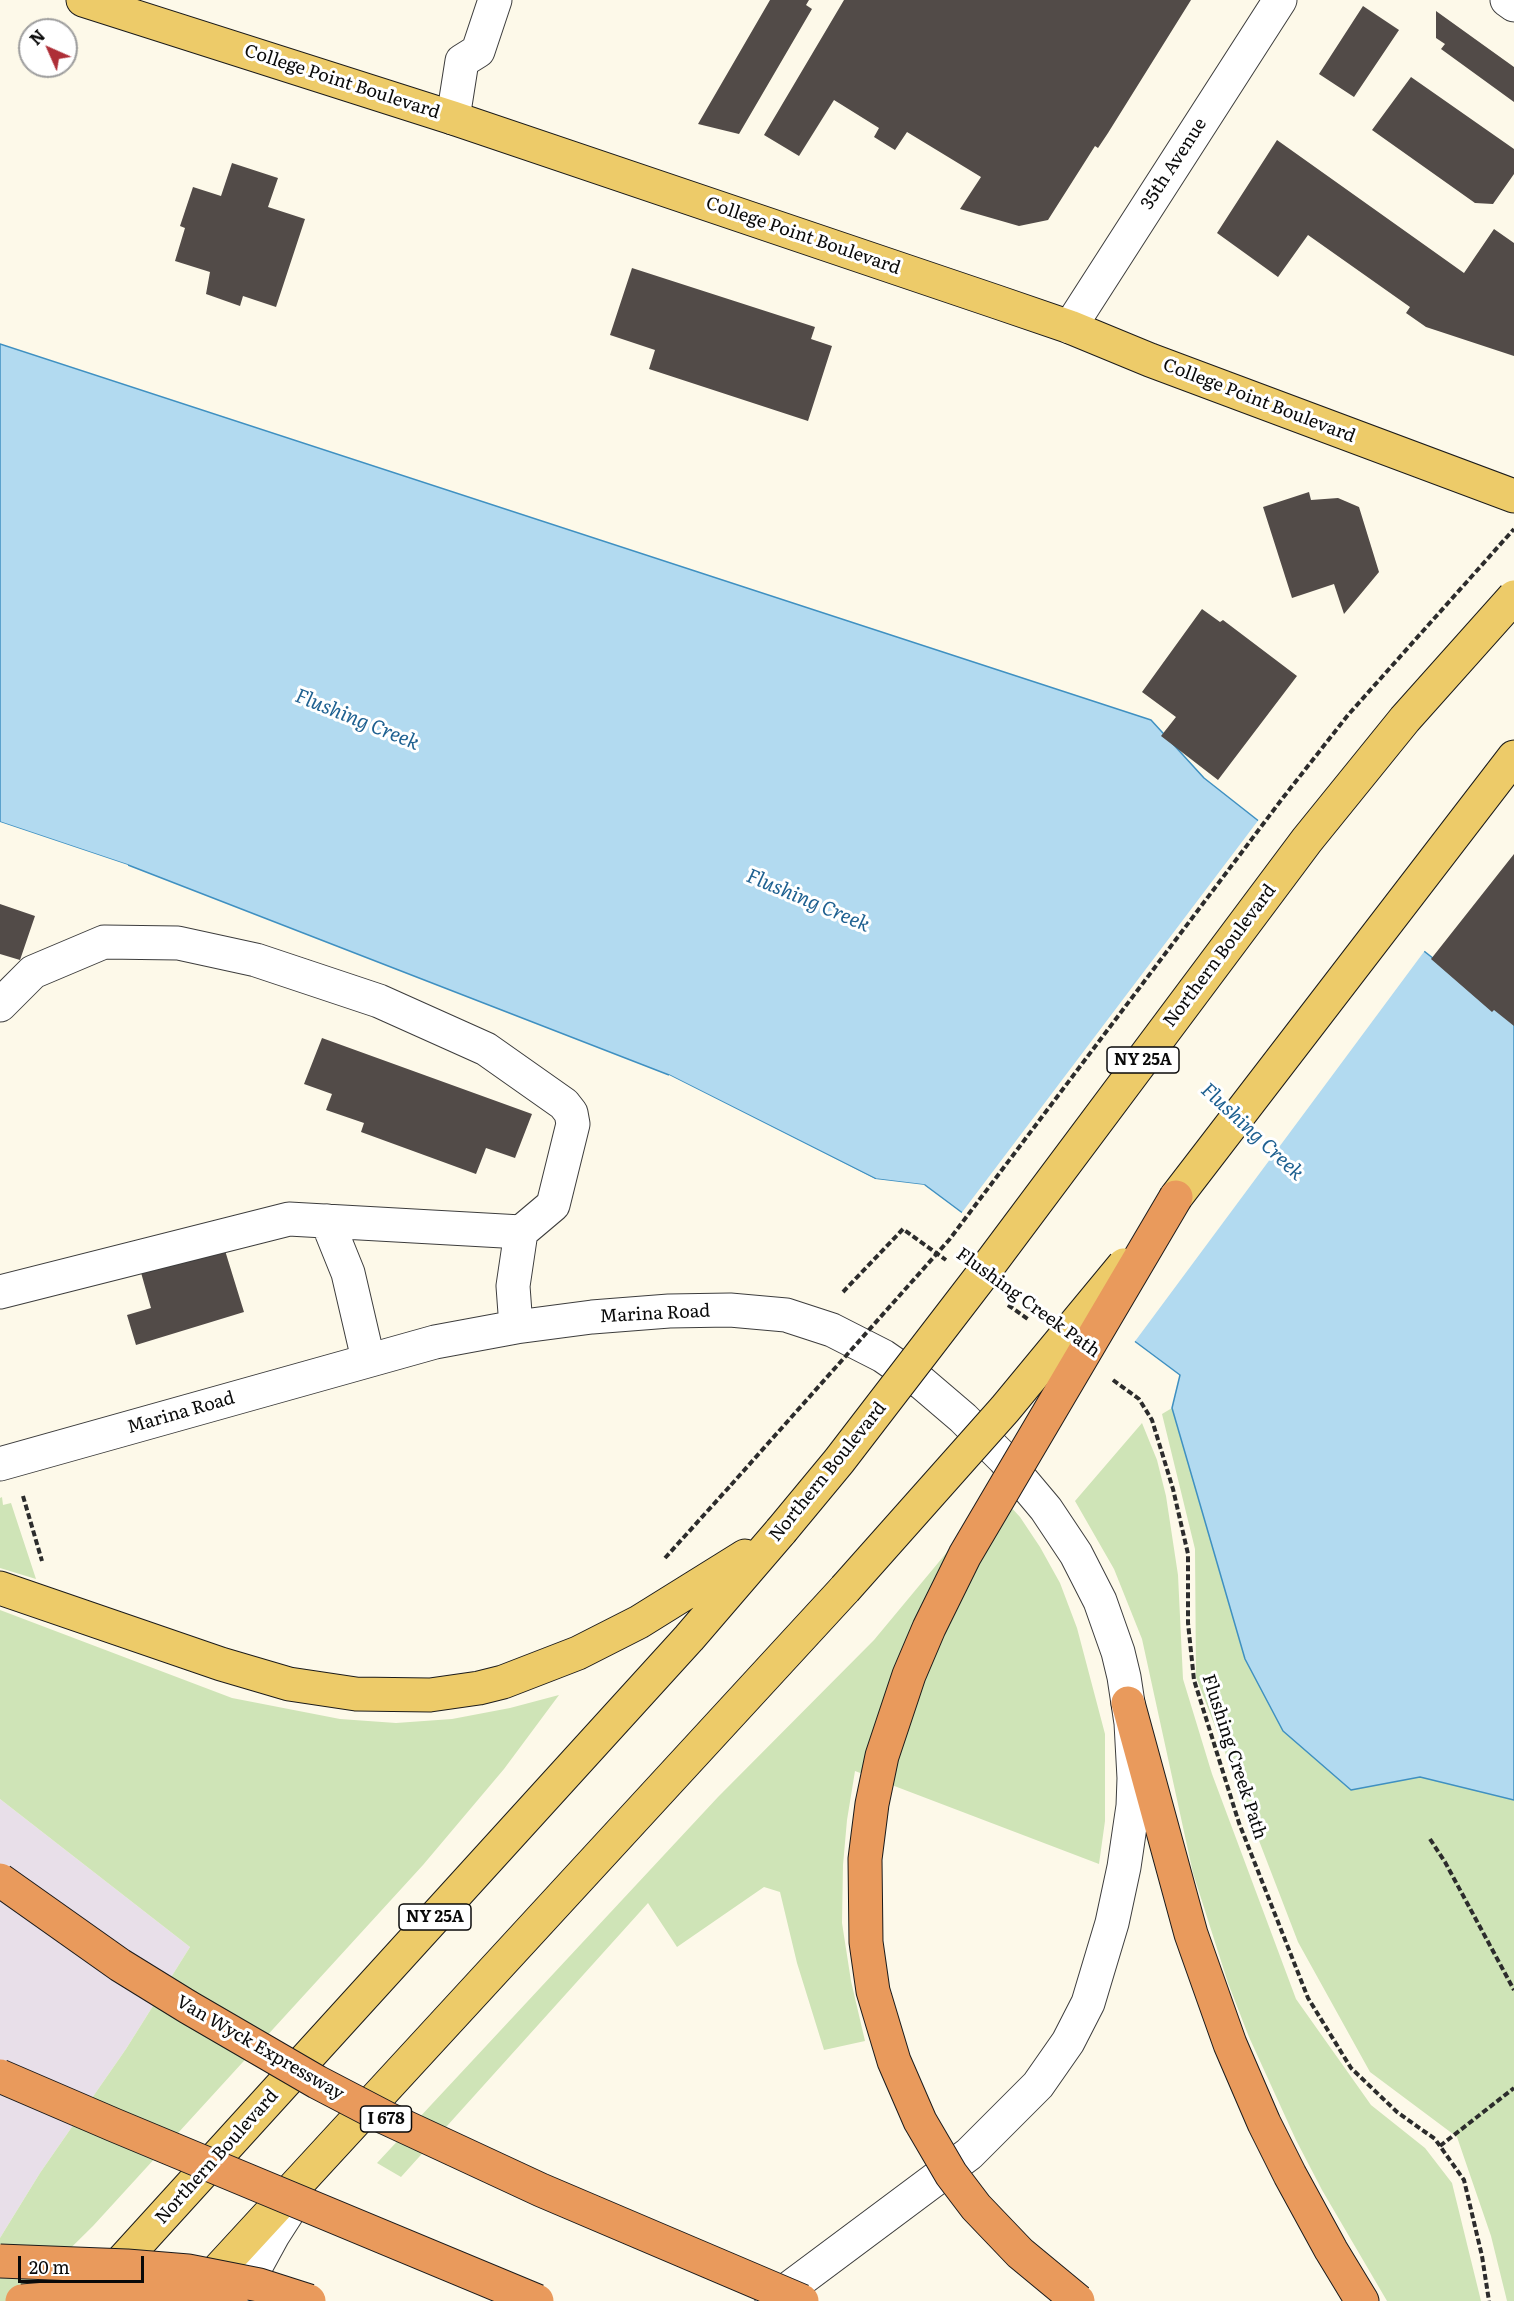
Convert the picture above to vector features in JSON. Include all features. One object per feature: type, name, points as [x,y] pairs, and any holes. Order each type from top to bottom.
[{"type":"highway","points":[[1078,2301],[1020,2253],[976,2206],[951,2174],[920,2121],[894,2061],[873,1991],[866,1942],[865,1859],[872,1804],[882,1756],[909,1675],[928,1628],[965,1555],[1176,1197]]},
{"type":"highway","points":[[1128,1703],[1191,1934],[1216,2007],[1264,2123],[1331,2250],[1362,2301]]},
{"type":"highway","name":"Van Wyck Expressway","points":[[0,1880],[120,1965],[271,2056],[376,2113],[509,2176],[802,2301]]},
{"type":"highway","points":[[0,2076],[114,2126],[537,2301]]},
{"type":"highway","points":[[0,2261],[188,2271],[250,2283],[309,2301]]},
{"type":"highway","points":[[22,2301],[98,2295],[166,2296],[231,2301]]},
{"type":"main road","name":"College Point Boulevard","points":[[83,0],[453,118],[1070,327],[1150,360],[1514,495]]},
{"type":"main road","name":"Northern Boulevard","points":[[86,2301],[689,1638],[781,1531],[866,1427],[978,1280],[1307,840],[1412,710],[1514,597]]},
{"type":"main road","points":[[189,2301],[327,2154],[846,1588],[1018,1394],[1087,1311],[1176,1197],[1514,757]]},
{"type":"main road","points":[[0,1588],[221,1664],[289,1684],[356,1694],[430,1695],[503,1682],[588,1648],[639,1622],[702,1584],[781,1531]]},
{"type":"street","points":[[453,118],[462,61],[477,51],[495,0]]},
{"type":"street","name":"35th Avenue","points":[[1070,327],[1280,0]]},
{"type":"street","points":[[1507,0],[1514,5]]},
{"type":"street","points":[[0,1005],[33,972],[104,942],[178,943],[256,960],[378,1001],[486,1049],[564,1104],[571,1113],[573,1124],[553,1205],[521,1232],[513,1286],[516,1327]]},
{"type":"street","points":[[0,1292],[289,1219],[521,1232]]},
{"type":"street","points":[[327,1221],[348,1273],[369,1359]]},
{"type":"street","name":"Marina Road","points":[[0,1464],[435,1342],[516,1327],[658,1311],[730,1311],[786,1316],[832,1330],[883,1356],[922,1383],[963,1418],[1005,1459],[1046,1509],[1076,1554],[1100,1600],[1118,1652],[1128,1703],[1134,1778],[1133,1806],[1124,1867],[1112,1923],[1088,2002],[1068,2042],[1038,2085],[969,2154],[772,2301]]},
{"type":"street","points":[[237,2301],[288,2210],[327,2154]]},
{"type":"path","points":[[657,1565],[949,1240],[1178,934],[1348,715],[1514,529]]},
{"type":"path","name":"Flushing Creek Path","points":[[836,1299],[903,1230],[950,1263]]},
{"type":"path","name":"Flushing Creek Path","points":[[1007,1304],[1035,1324]]},
{"type":"path","name":"Flushing Creek Path","points":[[1111,1379],[1139,1399],[1152,1420],[1173,1489],[1188,1554],[1188,1623],[1194,1680],[1239,1823],[1308,1998],[1351,2068],[1397,2112],[1435,2139],[1464,2180],[1482,2256],[1489,2301]]},
{"type":"path","points":[[21,1489],[43,1564]]},
{"type":"path","points":[[1430,1839],[1514,1990]]},
{"type":"path","points":[[1440,2146],[1514,2088]]},
{"type":"shaded area","points":[[0,1799],[190,1947],[126,2049],[40,2173],[0,2238]]},
{"type":"green space","points":[[1172,1408],[1225,1502],[1514,1761],[1514,2301],[1507,2301],[1491,2236],[1457,2137],[1370,2072],[1298,1942],[1196,1677],[1195,1549],[1162,1414]]},
{"type":"green space","points":[[1142,1423],[1157,1460],[1166,1496],[1178,1575],[1183,1679],[1212,1774],[1296,1999],[1371,2105],[1425,2148],[1452,2183],[1481,2301],[1387,2301],[1322,2190],[1296,2140],[1249,2037],[1228,1983],[1193,1873],[1142,1639],[1114,1569],[1075,1501]]},
{"type":"green space","points":[[997,1492],[1020,1517],[1040,1547],[1060,1583],[1077,1628],[1105,1734],[1105,1821],[1099,1864],[855,1771],[843,1865],[842,1923],[851,1981],[865,2041],[824,2050],[797,1963],[780,1892],[764,1887],[677,1947],[648,1903],[401,2177],[377,2163],[718,1797],[874,1640]]},
{"type":"green space","points":[[2,1497],[3,1505],[11,1503],[36,1579],[0,1568],[0,1498]]},
{"type":"green space","points":[[0,1610],[232,1698],[340,1719],[396,1723],[452,1719],[510,1708],[559,1695],[504,1769],[423,1865],[93,2226],[17,2301],[0,2301],[0,2238],[40,2173],[126,2049],[190,1947],[0,1799]]},
{"type":"water","name":"Flushing Creek","points":[[0,344],[1151,720],[1204,778],[1514,1022],[1514,1800],[1420,1777],[1351,1790],[1283,1731],[1245,1659],[1172,1408],[1180,1375],[925,1185],[876,1179],[669,1075],[128,865],[0,822]]},
{"type":"pier","points":[[1260,818],[1426,949],[1133,1344],[960,1215]]},
{"type":"pier","points":[[0,822],[128,865],[128,868],[0,825]]},
{"type":"pier","points":[[669,1075],[875,1179],[925,1185],[922,1188],[874,1182],[668,1078]]},
{"type":"building","points":[[770,0],[809,0],[806,5],[812,9],[739,134],[698,124]]},
{"type":"building","points":[[844,0],[1191,0],[1108,133],[1098,148],[1095,146],[1048,220],[1019,226],[960,209],[981,177],[907,132],[895,150],[874,137],[879,128],[834,100],[799,156],[764,135]]},
{"type":"building","points":[[1363,6],[1399,30],[1354,97],[1319,74]]},
{"type":"building","points":[[1436,11],[1514,67],[1514,102],[1441,49],[1445,44],[1436,38]]},
{"type":"building","points":[[1411,77],[1514,149],[1514,174],[1493,204],[1475,203],[1372,130]]},
{"type":"building","points":[[1277,140],[1464,273],[1494,229],[1514,243],[1514,356],[1426,327],[1406,313],[1410,307],[1308,235],[1278,277],[1217,233]]},
{"type":"building","points":[[232,163],[278,178],[268,207],[305,219],[276,307],[243,296],[240,306],[206,294],[210,272],[175,261],[185,228],[180,226],[193,187],[221,196]]},
{"type":"building","points":[[632,268],[815,327],[811,339],[832,346],[808,421],[649,369],[655,350],[610,335]]},
{"type":"building","points":[[1309,492],[1311,500],[1338,498],[1359,507],[1379,572],[1344,614],[1334,584],[1292,598],[1263,507]]},
{"type":"building","points":[[1202,609],[1220,622],[1223,620],[1297,676],[1218,780],[1161,736],[1176,717],[1142,692]]},
{"type":"building","points":[[1514,854],[1514,1026],[1494,1010],[1492,1012],[1431,959]]},
{"type":"building","points":[[0,904],[35,916],[20,960],[0,954]]},
{"type":"building","points":[[322,1038],[532,1114],[515,1158],[486,1148],[476,1174],[361,1132],[364,1123],[326,1110],[332,1094],[304,1084]]},
{"type":"building","points":[[223,1244],[244,1312],[136,1345],[127,1315],[151,1308],[140,1269]]}]
